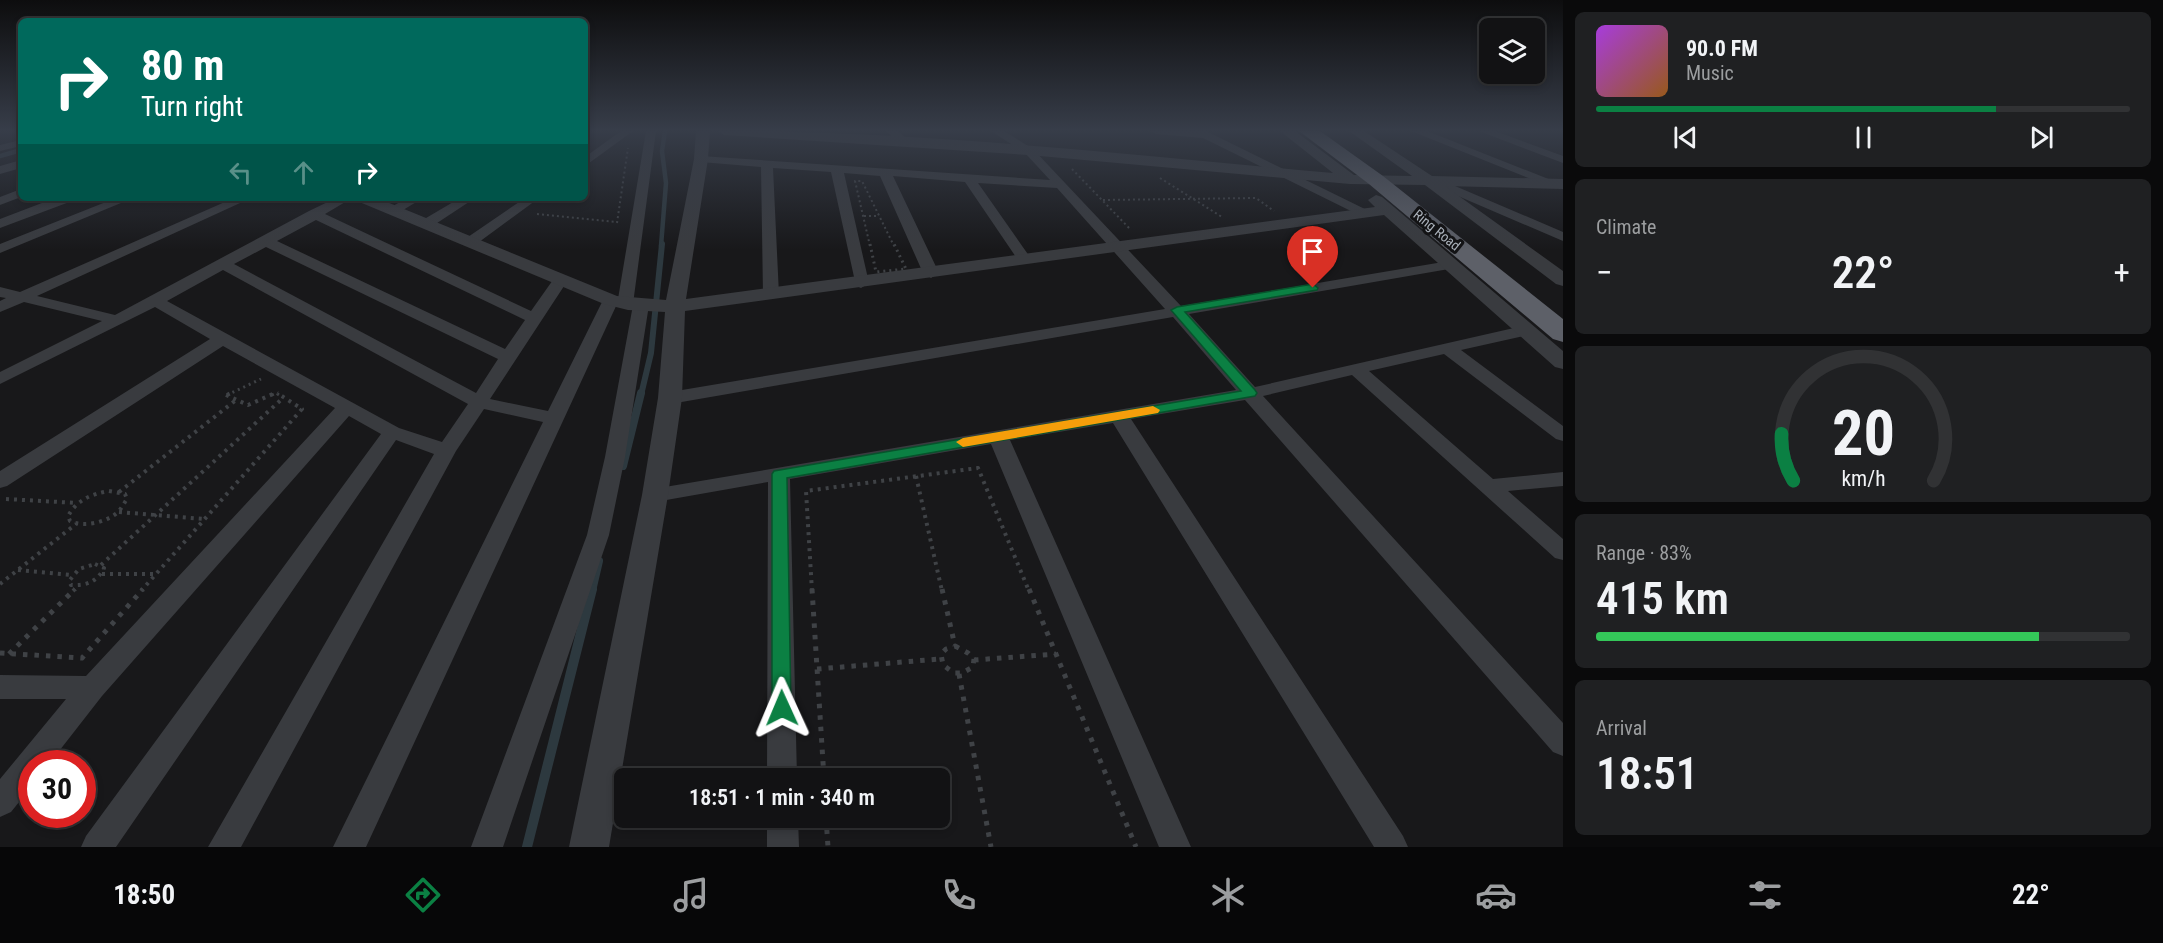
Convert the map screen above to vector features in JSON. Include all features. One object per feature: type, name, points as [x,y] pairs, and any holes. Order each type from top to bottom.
[{"type":"highway","name":"Ring Road","points":[[1363,171],[1563,333]]},
{"type":"highway","name":"Ring Road","points":[[1406,171],[1424,181],[1563,304]]},
{"type":"street","points":[[487,847],[598,535],[644,304],[649,171]]},
{"type":"street","points":[[350,847],[556,418],[644,304],[696,171]]},
{"type":"street","points":[[766,171],[771,296]]},
{"type":"street","points":[[837,171],[861,283]]},
{"type":"street","points":[[845,171],[1061,185]]},
{"type":"street","points":[[1047,171],[1177,310],[1563,743]]},
{"type":"street","points":[[1258,171],[1350,179],[1538,183],[1560,187]]},
{"type":"street","points":[[1282,171],[1366,213]]},
{"type":"street","points":[[1339,171],[1388,210],[1563,362]]},
{"type":"street","points":[[1410,171],[1563,280]]},
{"type":"street","points":[[1518,171],[1560,187]]},
{"type":"street","points":[[885,173],[931,273]]},
{"type":"street","points":[[969,179],[1025,260]]},
{"type":"street","points":[[1424,181],[1563,237]]},
{"type":"street","points":[[0,201],[18,194]]},
{"type":"street","points":[[0,224],[60,201]]},
{"type":"street","points":[[0,249],[120,201]]},
{"type":"street","points":[[0,307],[237,201]]},
{"type":"street","points":[[0,379],[117,320],[340,201]]},
{"type":"street","points":[[370,201],[560,280],[644,304],[771,296],[1388,210]]},
{"type":"street","points":[[393,210],[411,201]]},
{"type":"street","points":[[426,224],[465,201]]},
{"type":"street","points":[[470,242],[529,201]]},
{"type":"street","points":[[314,214],[535,319]]},
{"type":"street","points":[[0,218],[15,218]]},
{"type":"street","points":[[265,240],[509,358]]},
{"type":"street","points":[[222,264],[479,402],[556,418]]},
{"type":"street","points":[[670,398],[1449,265]]},
{"type":"street","points":[[224,847],[446,451],[560,280]]},
{"type":"street","points":[[0,292],[117,320]]},
{"type":"street","points":[[154,300],[392,432],[446,451]]},
{"type":"street","points":[[589,847],[655,495],[670,398],[644,304]]},
{"type":"street","points":[[655,495],[1251,393],[1527,330]]},
{"type":"street","points":[[0,481],[222,338]]},
{"type":"street","points":[[1447,348],[1563,435]]},
{"type":"street","points":[[1355,368],[1563,552]]},
{"type":"street","points":[[0,802],[92,688],[347,406]]},
{"type":"street","points":[[1119,416],[1392,847]]},
{"type":"street","points":[[97,847],[392,432]]},
{"type":"street","points":[[998,436],[1174,847]]},
{"type":"street","points":[[779,474],[782,768]]},
{"type":"street","points":[[1489,486],[1563,478]]},
{"type":"street","points":[[0,687],[92,688]]},
{"type":"street","points":[[783,828],[783,847]]},
{"type":"path","points":[[1073,171],[1131,230]]},
{"type":"path","points":[[1159,177],[1223,218]]},
{"type":"path","points":[[862,181],[906,268]]},
{"type":"path","points":[[1102,200],[1256,198],[1282,217]]},
{"type":"path","points":[[536,214],[617,222]]},
{"type":"path","points":[[863,216],[879,216]]},
{"type":"path","points":[[0,653],[82,658],[302,409],[276,393],[248,405],[226,396]]},
{"type":"path","points":[[18,570],[71,575],[86,566],[101,565],[283,398]]},
{"type":"path","points":[[119,492],[236,400]]},
{"type":"path","points":[[823,768],[806,491],[978,468],[1136,847]]},
{"type":"path","points":[[916,476],[955,646]]},
{"type":"path","points":[[119,492],[125,494],[127,499],[118,512],[97,523],[76,525],[70,522],[68,516],[78,503],[99,493],[119,492]]},
{"type":"path","points":[[0,499],[78,503]]},
{"type":"path","points":[[118,512],[205,519]]},
{"type":"path","points":[[0,584],[76,525]]},
{"type":"path","points":[[101,565],[104,568],[102,574]]},
{"type":"path","points":[[71,575],[69,581],[71,585],[78,586],[87,584],[102,574],[156,574]]},
{"type":"path","points":[[9,654],[78,586]]},
{"type":"path","points":[[955,646],[971,653],[974,660],[973,667],[968,672],[960,674],[950,672],[940,659],[942,652],[955,646]]},
{"type":"path","points":[[974,660],[1056,654]]},
{"type":"path","points":[[817,669],[940,659]]},
{"type":"path","points":[[960,674],[991,847]]},
{"type":"path","points":[[827,828],[828,847]]},
{"type":"waterway","points":[[661,246],[666,183],[664,171]]},
{"type":"waterway","points":[[641,395],[651,353],[662,244]]},
{"type":"waterway","points":[[623,466],[641,393]]},
{"type":"waterway","points":[[592,591],[599,561]]},
{"type":"waterway","points":[[527,847],[592,589]]},
{"type":"slow traffic","points":[[963,442],[1153,410]]},
{"type":"route","points":[[782,708],[779,474],[1251,393],[1177,310],[1313,288]]}]
